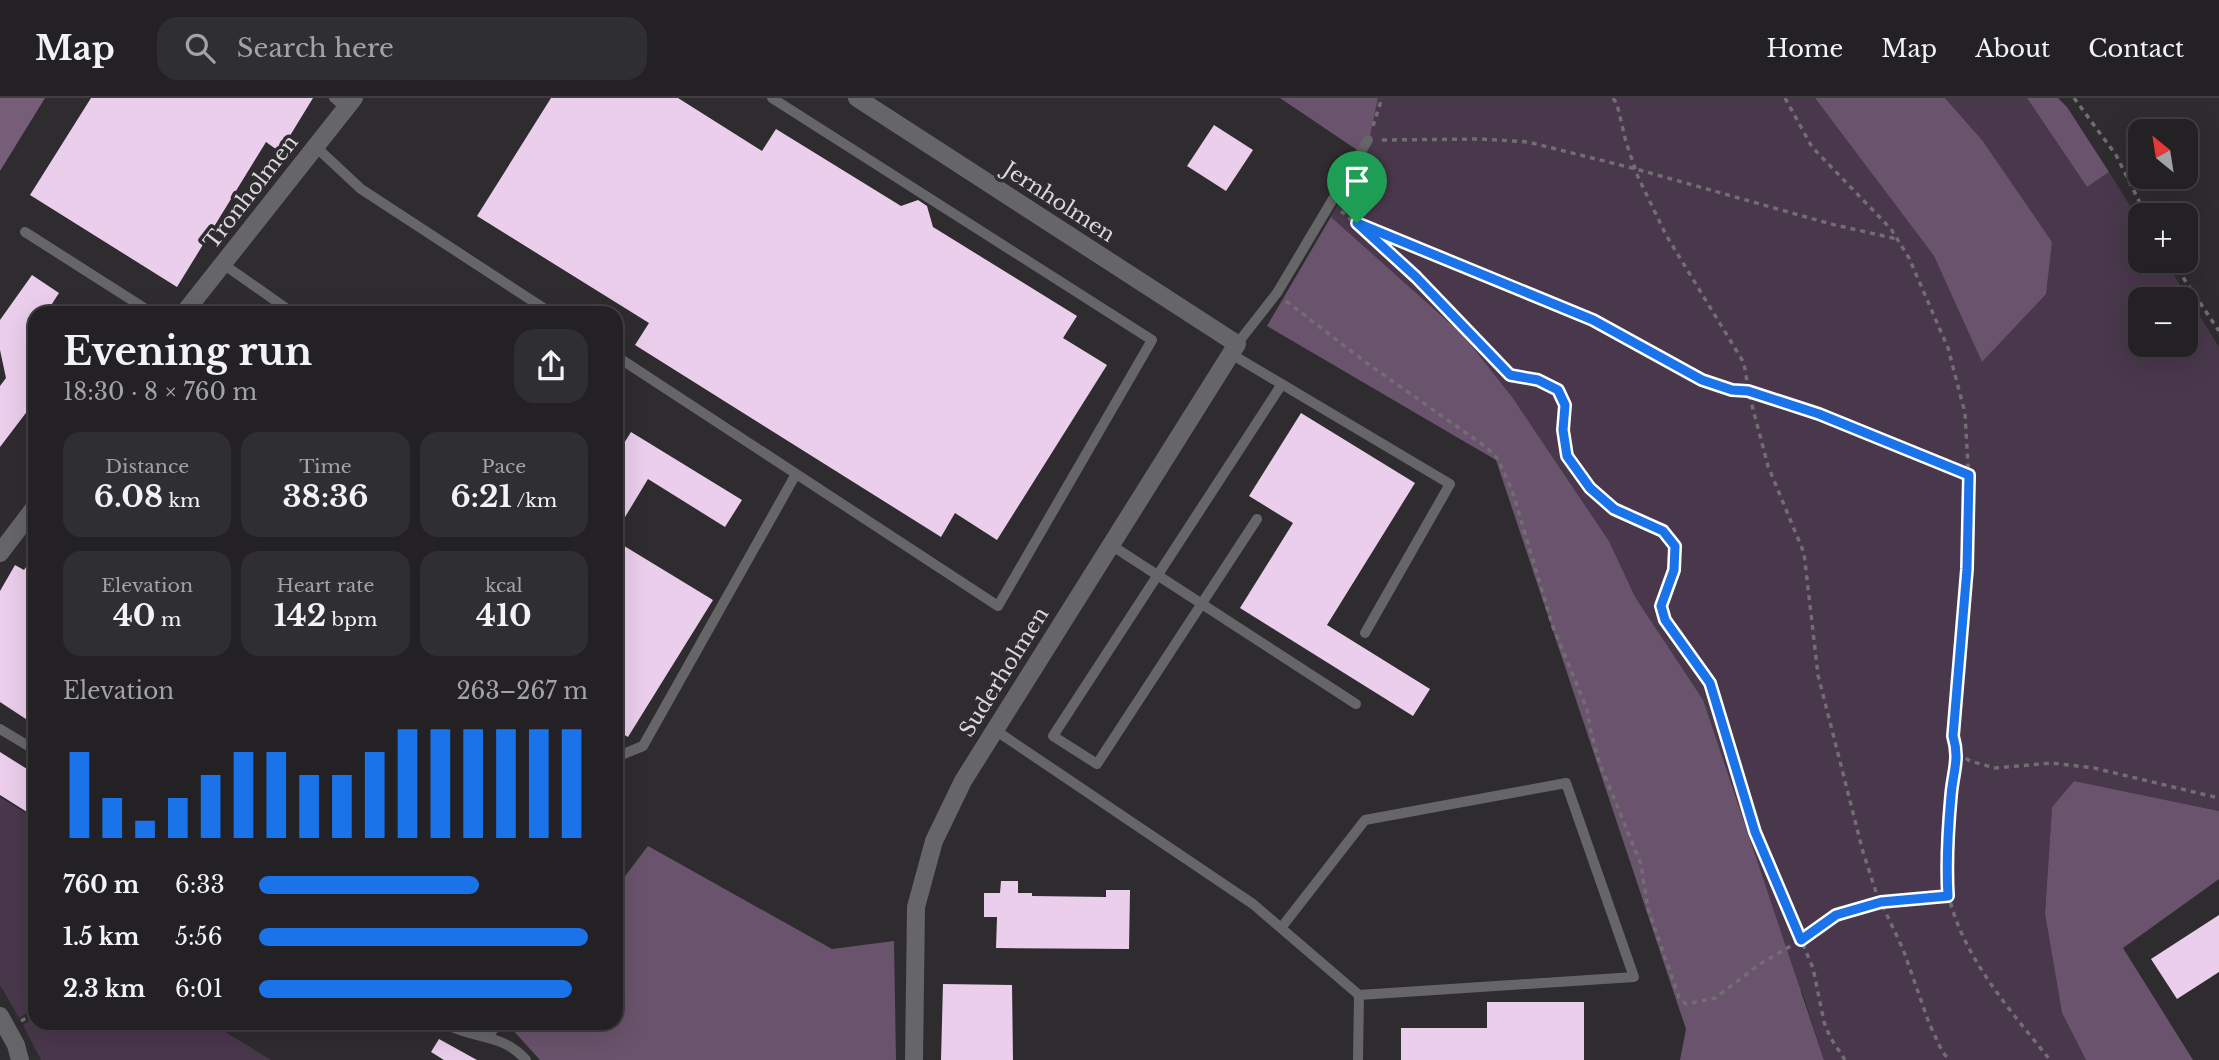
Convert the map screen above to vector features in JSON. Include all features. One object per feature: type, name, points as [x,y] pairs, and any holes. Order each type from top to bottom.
[{"type":"street","name":"Jernholmen","points":[[857,98],[1234,349]]},
{"type":"street","name":"Tronholmen","points":[[190,306],[316,147],[345,101]]},
{"type":"street","name":"Suderholmen","points":[[914,1060],[916,907],[934,841],[963,781],[1234,349]]},
{"type":"street","points":[[0,553],[28,516]]},
{"type":"street","points":[[0,1016],[16,1045],[20,1060]]},
{"type":"lane","points":[[623,361],[998,606],[1152,340],[772,98]]},
{"type":"lane","points":[[1364,633],[1450,484],[1282,384],[1234,349],[1277,293],[1368,140]]},
{"type":"lane","points":[[316,147],[361,189],[540,306]]},
{"type":"lane","points":[[25,232],[141,306]]},
{"type":"lane","points":[[223,264],[283,306]]},
{"type":"lane","points":[[1256,519],[1097,764],[1053,736],[1282,384]]},
{"type":"lane","points":[[623,754],[643,746],[796,474]]},
{"type":"lane","points":[[1111,545],[1356,705]]},
{"type":"lane","points":[[0,729],[28,746]]},
{"type":"lane","points":[[995,730],[1253,904],[1359,995],[1634,976],[1566,783],[1365,820],[1281,928]]},
{"type":"lane","points":[[1358,1060],[1359,995]]},
{"type":"lane","points":[[457,1030],[502,1041],[526,1060]]},
{"type":"lane","points":[[488,1037],[492,1030]]},
{"type":"path","points":[[1382,98],[1368,140],[1481,139],[1528,142],[1636,169],[1831,224],[1897,239]]},
{"type":"path","points":[[1613,98],[1636,169],[1666,235],[1744,363],[1748,391],[1768,466],[1804,553],[1818,676],[1863,852],[1881,902],[1903,949],[1929,1023],[1949,1060]]},
{"type":"path","points":[[1785,98],[1812,148],[1891,229],[1909,258],[1948,348],[1965,414],[1969,475],[1967,569],[1953,736],[1958,753],[1945,859],[1948,896],[1960,931],[1995,990],[2050,1060]]},
{"type":"path","points":[[2074,98],[2116,155],[2140,203]]},
{"type":"path","points":[[1331,203],[1416,277],[1510,375],[1538,380],[1558,390],[1565,405],[1563,430],[1567,456],[1590,488],[1614,509],[1663,531],[1675,546],[1674,570],[1661,606],[1665,620],[1710,683],[1755,832],[1812,968],[1824,1021],[1845,1060]]},
{"type":"path","points":[[1357,223],[1593,320],[1702,380],[1732,390],[1748,391],[1819,414],[1969,475]]},
{"type":"path","points":[[2180,273],[2219,331]]},
{"type":"path","points":[[1277,293],[1348,349],[1486,447],[1498,459],[1512,490],[1553,627],[1587,709],[1600,762],[1641,864],[1648,909],[1679,997],[1686,1003],[1715,999],[1760,964],[1836,915],[1881,902],[1948,896]]},
{"type":"path","points":[[1958,753],[1970,761],[1995,768],[2052,763],[2094,768],[2219,798]]},
{"type":"shaded area","points":[[0,98],[45,98],[0,171]]},
{"type":"shaded area","points":[[1280,98],[1378,98],[1366,156]]},
{"type":"shaded area","points":[[1378,98],[1815,98],[1934,256],[1982,361],[1982,140],[1945,98],[2027,98],[2087,187],[2109,172],[2128,203],[2128,273],[2173,273],[2181,287],[2128,287],[2128,357],[2198,357],[2198,314],[2219,347],[2219,811],[2074,781],[2052,807],[2045,914],[2062,1013],[2086,1060],[1824,1060],[1802,991],[1681,1014],[1496,460],[1267,326],[1366,156]],"holes":[[[1530,424],[1609,541],[1624,573]]]},
{"type":"shaded area","points":[[1815,98],[1945,98],[1982,140],[2052,242],[2046,294],[1982,362],[1934,256]]},
{"type":"shaded area","points":[[2027,98],[2058,98],[2067,107],[2109,172],[2087,187]]},
{"type":"shaded area","points":[[1331,217],[1463,335],[1512,397],[1609,541],[1635,597],[1703,700],[1824,1060],[1680,1060],[1686,1029],[1496,460],[1267,326]]},
{"type":"shaded area","points":[[2074,781],[2219,811],[2219,879],[2123,948],[2193,1060],[2086,1060],[2062,1013],[2045,914],[2052,807]]},
{"type":"shaded area","points":[[0,797],[28,815],[28,1012],[19,1018],[0,985]]},
{"type":"shaded area","points":[[648,846],[832,949],[894,941],[896,1060],[540,1060],[513,1030],[623,1030],[623,879]]},
{"type":"shaded area","points":[[28,1022],[28,1030],[222,1030],[271,1060],[41,1060],[23,1025]]},
{"type":"building","points":[[91,98],[313,98],[280,152],[266,142],[177,287],[30,195]]},
{"type":"building","points":[[551,98],[678,98],[762,151],[776,129],[901,206],[918,200],[927,206],[933,227],[1077,316],[1063,338],[1107,365],[997,540],[955,513],[941,537],[635,345],[649,323],[477,216]]},
{"type":"building","points":[[1214,125],[1253,150],[1226,191],[1187,166]]},
{"type":"building","points":[[32,275],[59,293],[51,306],[28,306],[28,410],[0,447],[0,386],[6,378],[0,350],[0,320]]},
{"type":"building","points":[[1301,413],[1415,483],[1327,625],[1430,689],[1413,716],[1240,608],[1293,523],[1249,496]]},
{"type":"building","points":[[631,432],[742,500],[725,527],[648,479],[623,520],[623,445]]},
{"type":"building","points":[[623,545],[713,600],[628,737],[623,734]]},
{"type":"building","points":[[28,564],[28,720],[0,702],[0,591],[15,565],[24,570]]},
{"type":"building","points":[[0,752],[28,770],[28,813],[0,795]]},
{"type":"building","points":[[1001,881],[1018,881],[1018,893],[1032,893],[1032,896],[1106,897],[1106,890],[1130,890],[1129,949],[996,948],[997,917],[984,917],[984,893],[1000,893]]},
{"type":"building","points":[[2219,915],[2219,972],[2177,999],[2151,959]]},
{"type":"building","points":[[943,984],[1012,985],[1013,1060],[941,1060]]},
{"type":"building","points":[[1487,1002],[1584,1002],[1584,1060],[1401,1060],[1401,1028],[1487,1028]]},
{"type":"building","points":[[439,1039],[477,1060],[444,1060],[431,1052]]},
{"type":"route","points":[[1357,223],[1593,320],[1702,380],[1732,390],[1748,391],[1819,414],[1969,475],[1967,569],[1953,736],[1958,753],[1945,859],[1948,896],[1881,902],[1836,915],[1801,940],[1755,832],[1710,683],[1665,620],[1661,606],[1674,570],[1675,546],[1663,531],[1614,509],[1590,488],[1567,456],[1563,430],[1565,405],[1558,390],[1538,380],[1510,375],[1416,277],[1357,223]]}]
